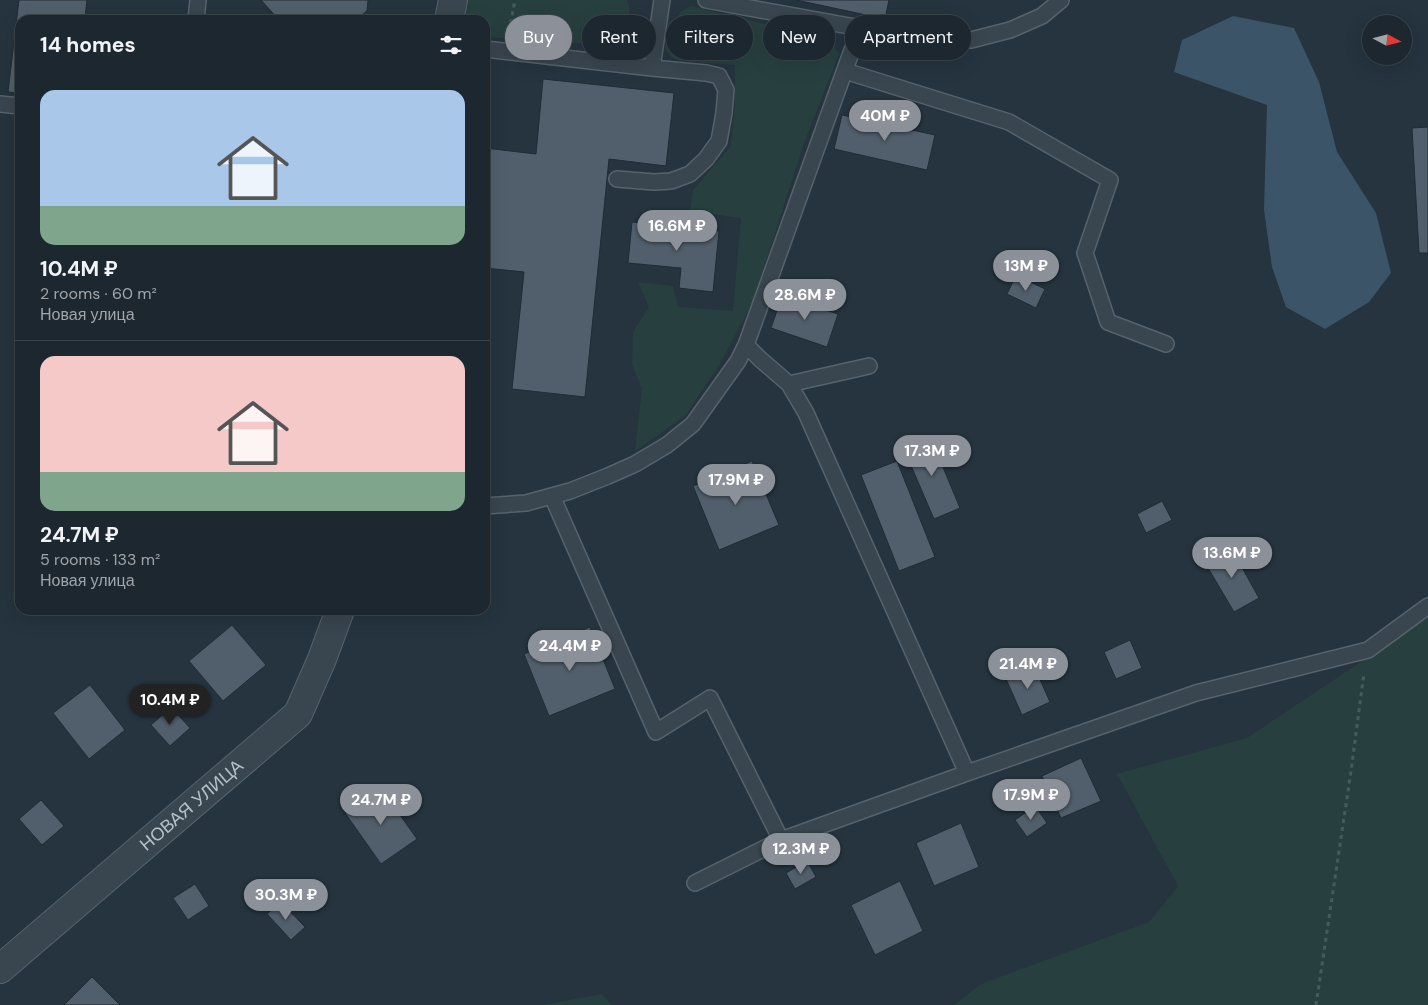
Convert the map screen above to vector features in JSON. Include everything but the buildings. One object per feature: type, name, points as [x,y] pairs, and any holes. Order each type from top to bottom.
[{"type":"street","points":[[449,15],[453,0]]},
{"type":"street","name":"НОВАЯ УЛИЦА","points":[[0,970],[298,714],[322,659],[338,615]]},
{"type":"lane","points":[[196,15],[198,0]]},
{"type":"lane","points":[[652,68],[662,0]]},
{"type":"lane","points":[[706,0],[932,41],[951,41],[971,40],[1010,30],[1042,16],[1061,0]]},
{"type":"lane","points":[[490,50],[505,51]]},
{"type":"lane","points":[[572,59],[706,73],[719,76],[726,90],[724,113],[718,140],[706,159],[690,174],[671,181],[654,182],[617,179]]},
{"type":"lane","points":[[490,506],[526,503],[608,476],[667,445],[693,424],[738,361],[746,345],[849,60]]},
{"type":"lane","points":[[845,71],[1009,122],[1110,180],[1085,253],[1105,314],[1108,322],[1166,344]]},
{"type":"lane","points":[[0,104],[15,106]]},
{"type":"lane","points":[[746,345],[789,384],[806,413],[967,773]]},
{"type":"lane","points":[[789,384],[869,366]]},
{"type":"lane","points":[[552,496],[656,732],[710,698],[781,840]]},
{"type":"lane","points":[[696,883],[781,840],[1196,693],[1368,650],[1428,606]]},
{"type":"path","points":[[512,15],[515,0]]},
{"type":"path","points":[[1316,1005],[1368,650]]},
{"type":"green space","points":[[467,0],[627,0],[629,6],[629,15],[582,15],[582,44],[572,43],[572,15],[505,15],[505,38],[490,37],[490,15],[465,15]]},
{"type":"green space","points":[[691,6],[728,15],[679,15],[681,11]]},
{"type":"green space","points":[[753,21],[763,24],[763,60],[835,60],[835,48],[839,54],[804,143],[753,301],[721,362],[685,416],[635,451],[642,389],[632,364],[633,332],[649,307],[638,282],[673,286],[678,307],[733,311],[741,218],[690,211],[693,190],[731,146],[735,105],[735,65],[677,60],[753,60]]},
{"type":"green space","points":[[1428,617],[1428,1005],[954,1005],[981,984],[1149,922],[1178,886],[1117,774],[1247,738]]},
{"type":"green space","points":[[602,994],[611,1005],[543,1005]]},
{"type":"water","points":[[1233,16],[1294,28],[1319,82],[1337,152],[1376,213],[1391,273],[1369,302],[1325,329],[1286,307],[1272,267],[1264,210],[1267,105],[1174,72],[1182,40]]}]
